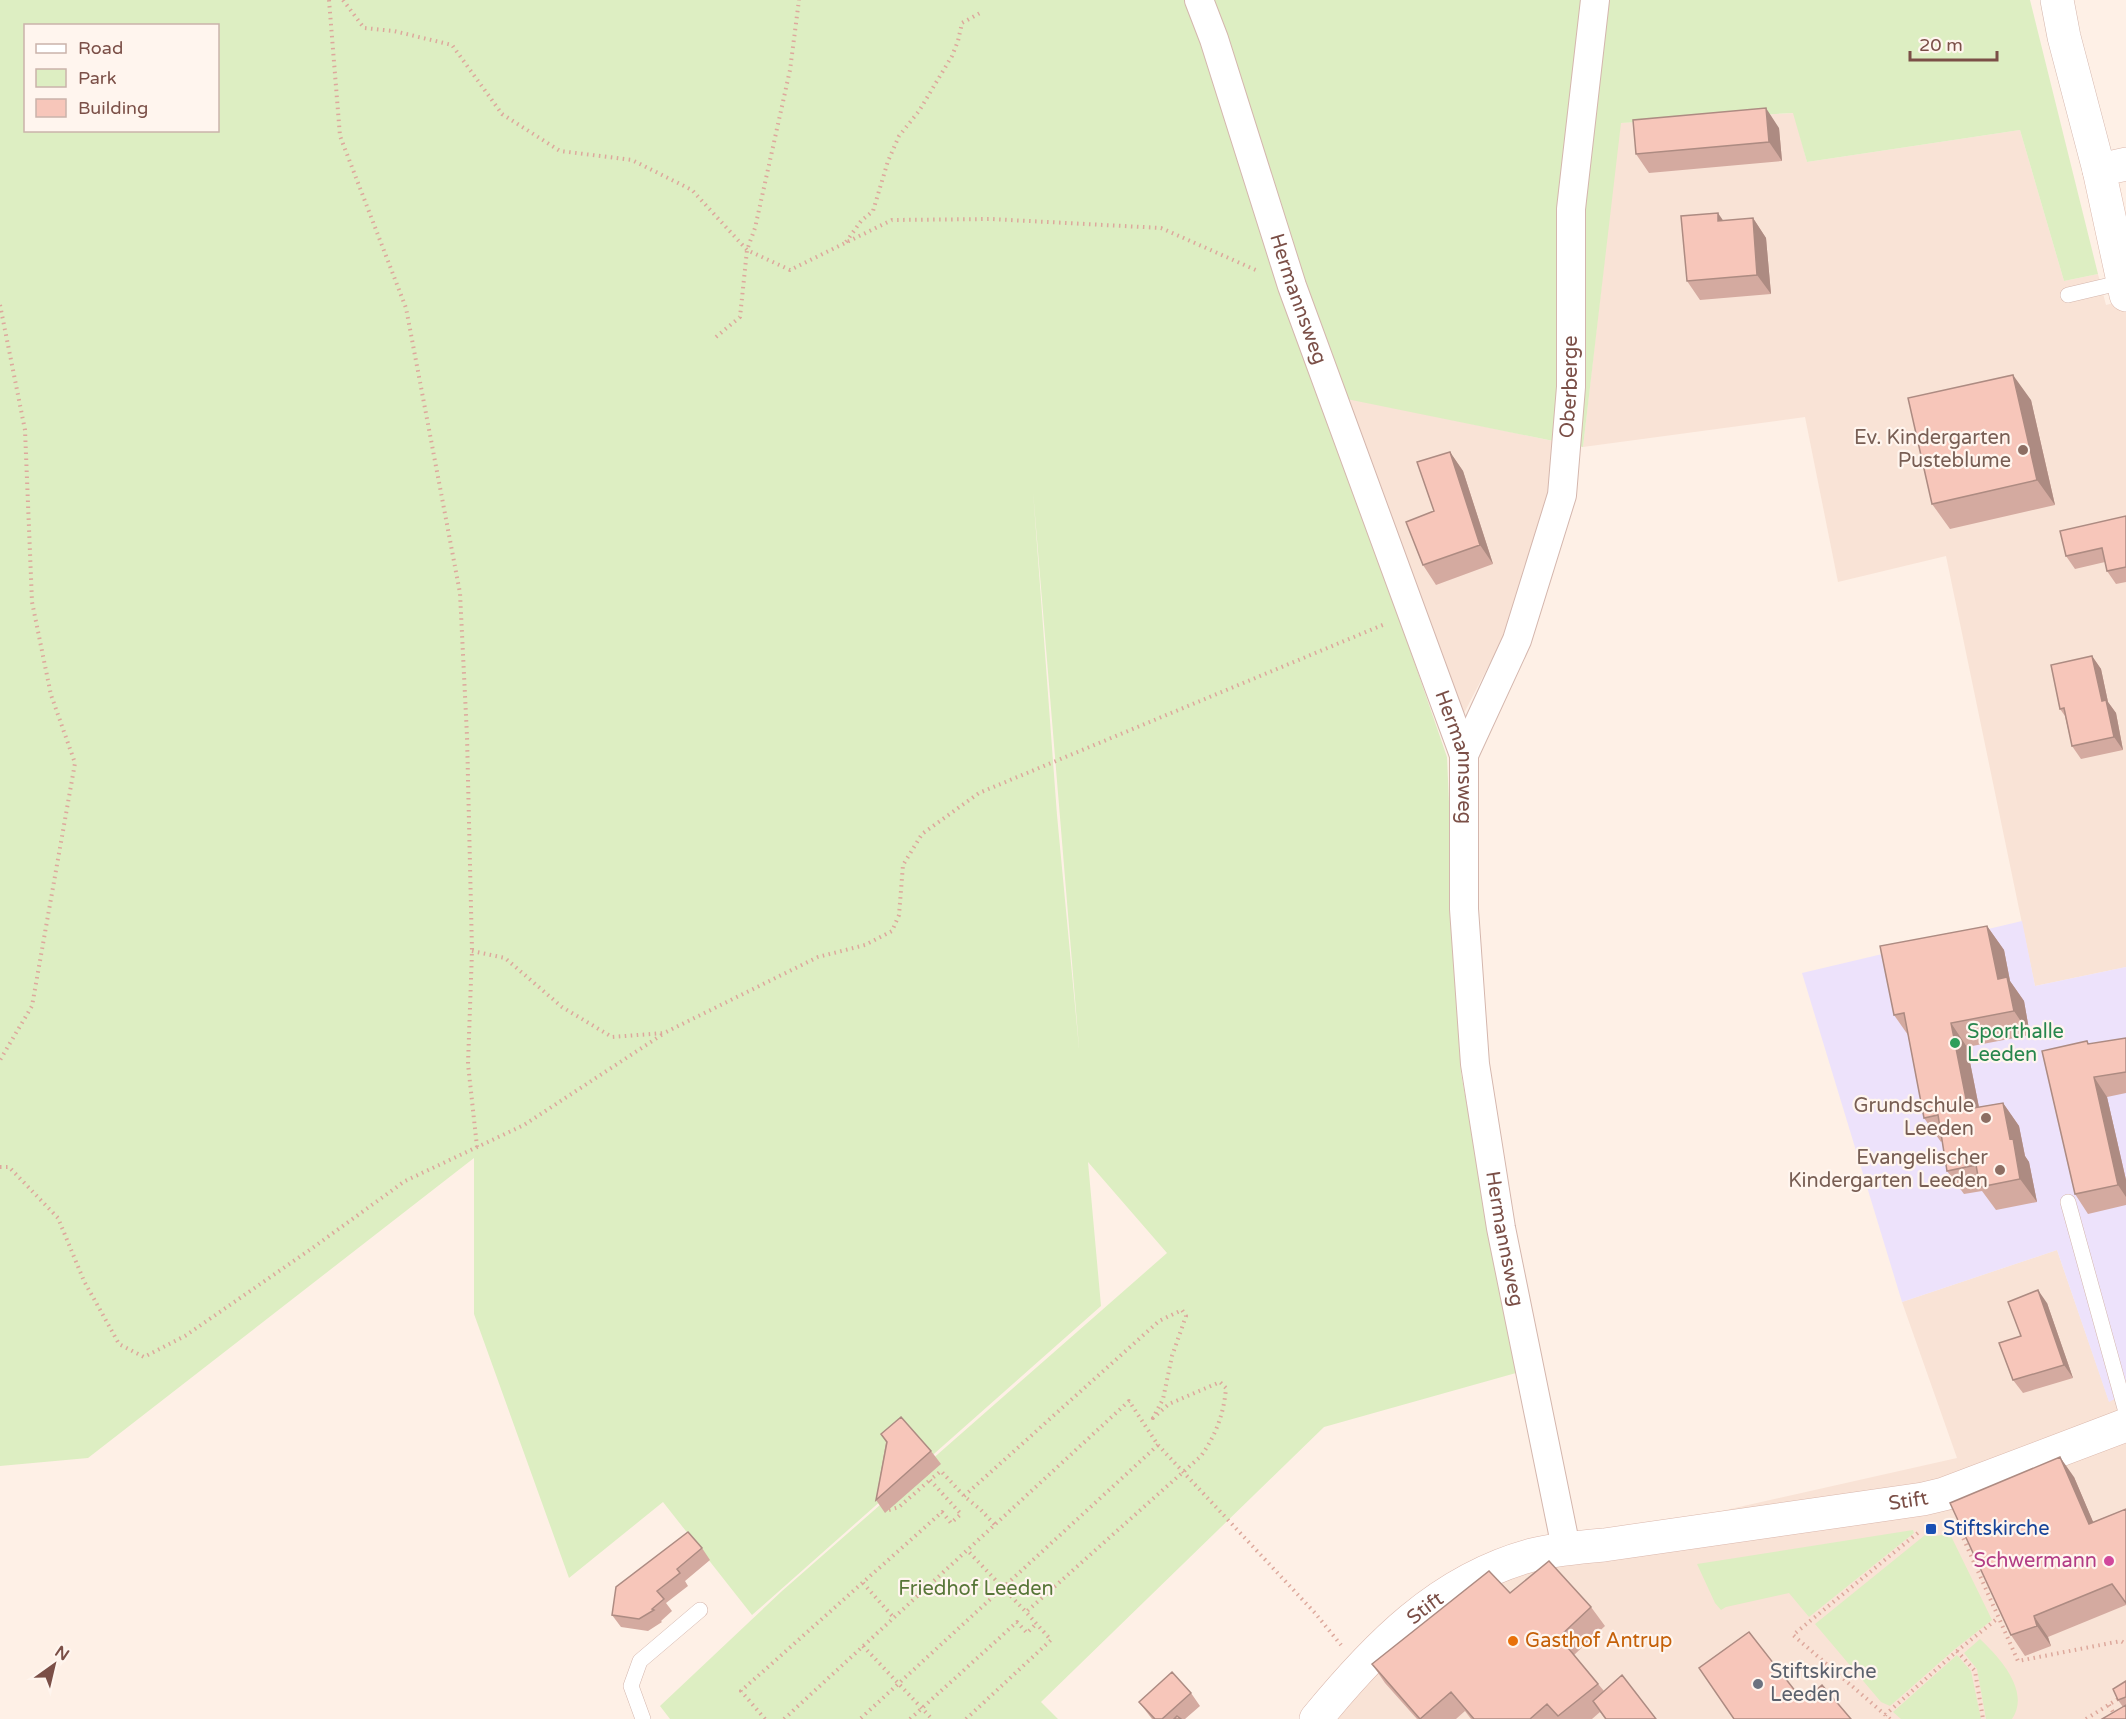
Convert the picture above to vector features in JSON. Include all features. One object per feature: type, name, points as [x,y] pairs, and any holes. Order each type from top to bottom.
[{"type":"main road","points":[[2057,0],[2064,37],[2112,167],[2124,289]]},
{"type":"main road","name":"Stift","points":[[1316,1719],[1360,1669],[1414,1616],[1448,1591],[1491,1570],[1530,1556],[1566,1548],[1911,1502],[1944,1494],[2126,1425]]},
{"type":"street","name":"Hermannsweg","points":[[1199,0],[1214,39],[1292,286],[1464,755],[1464,909],[1475,1064],[1501,1228],[1566,1548]]},
{"type":"street","name":"Oberberge","points":[[1464,755],[1517,640],[1562,495],[1571,387],[1571,210],[1594,0]]},
{"type":"lane","points":[[2068,295],[2124,289]]},
{"type":"lane","points":[[2068,1202],[2126,1412]]},
{"type":"lane","points":[[643,1719],[631,1686],[640,1661],[700,1610]]},
{"type":"path","points":[[328,0],[340,136],[406,308],[460,593],[467,736],[472,951],[468,1064],[477,1147]]},
{"type":"path","points":[[343,0],[364,28],[394,31],[452,45],[502,114],[560,151],[632,160],[692,190],[747,250],[790,270],[892,220],[991,219],[1161,228],[1292,286]]},
{"type":"path","points":[[716,337],[740,317],[747,250],[755,228],[790,70],[799,0]]},
{"type":"path","points":[[846,243],[861,221],[873,211],[888,161],[899,136],[920,111],[952,56],[962,23],[980,13]]},
{"type":"path","points":[[0,305],[25,430],[32,602],[51,694],[75,763],[32,1006],[0,1060]]},
{"type":"path","points":[[0,1167],[9,1167],[58,1218],[84,1281],[119,1344],[144,1357],[186,1336],[405,1180],[524,1125],[664,1033],[818,957],[865,945],[892,931],[899,915],[903,865],[922,834],[979,793],[1412,612]]},
{"type":"path","points":[[472,951],[505,958],[562,1008],[612,1037],[664,1033]]},
{"type":"path","points":[[964,1497],[1160,1321],[1182,1310],[1186,1316],[1172,1356],[1163,1399],[1153,1418]]},
{"type":"path","points":[[1026,1612],[1201,1456],[1212,1441],[1224,1406],[1226,1388],[1220,1382],[1169,1404],[1144,1424]]},
{"type":"path","points":[[784,1719],[1129,1401],[1158,1445],[1315,1613],[1360,1669]]},
{"type":"path","points":[[860,1719],[1158,1445]]},
{"type":"path","points":[[889,1510],[899,1507],[941,1471],[964,1497],[995,1525]]},
{"type":"path","points":[[765,1719],[741,1691],[942,1512],[951,1523],[961,1514],[930,1480]]},
{"type":"path","points":[[1944,1494],[2018,1661],[2121,1641],[2126,1644]]},
{"type":"path","points":[[1890,1719],[1793,1635],[1924,1528],[1944,1494]]},
{"type":"path","points":[[966,1719],[1051,1640],[967,1550]]},
{"type":"path","points":[[862,1583],[894,1618]]},
{"type":"path","points":[[1885,1715],[1998,1618]]},
{"type":"path","points":[[910,1719],[1017,1622],[1027,1633],[1037,1623]]},
{"type":"path","points":[[863,1646],[932,1719]]},
{"type":"path","points":[[1957,1651],[1975,1671],[1983,1719]]},
{"type":"path","points":[[2086,1719],[2126,1694]]},
{"type":"path","points":[[2109,1705],[2117,1719]]},
{"type":"shaded area","points":[[1794,113],[1807,162],[2020,130],[2064,281],[2098,274],[2106,305],[2126,300],[2126,967],[2035,986],[1946,556],[1838,582],[1805,417],[1583,447],[1620,123]]},
{"type":"shaded area","points":[[1347,398],[1553,441],[1549,493],[1501,642],[1463,715]]},
{"type":"shaded area","name":"Grundschule Leeden","points":[[2022,921],[2035,986],[2126,967],[2126,1393],[2109,1402],[2057,1250],[1902,1302],[1802,973]]},
{"type":"shaded area","points":[[2057,1250],[2109,1401],[2126,1393],[2126,1719],[1303,1719],[1438,1582],[1686,1519],[1957,1458],[1902,1302]]},
{"type":"green space","name":"Friedhof Leeden","points":[[0,0],[2030,0],[2098,274],[2064,281],[2020,130],[1807,162],[1793,113],[1621,123],[1583,447],[1322,394],[1447,757],[1461,1073],[1516,1373],[1324,1427],[1041,1702],[1058,1719],[670,1719],[660,1706],[782,1591],[1167,1253],[1088,1162],[1101,1306],[752,1615],[663,1502],[569,1578],[474,1314],[474,1158],[88,1458],[0,1466]],"holes":[[[1033,491],[1079,1047],[1057,815]]]},
{"type":"green space","points":[[1913,1530],[1914,1533],[1809,1617],[1789,1593],[1721,1610],[1715,1603],[1697,1564]]},
{"type":"green space","points":[[1930,1531],[1934,1536],[1950,1534],[1992,1620],[1890,1706],[1881,1702],[1815,1624]]},
{"type":"green space","points":[[1980,1639],[1996,1655],[2015,1686],[2018,1697],[2017,1708],[2012,1719],[1986,1719],[1977,1669],[1964,1653]]},
{"type":"green space","points":[[1957,1655],[1971,1671],[1981,1719],[1901,1719],[1893,1712]]},
{"type":"building","points":[[1766,108],[1769,142],[1636,154],[1633,120]]},
{"type":"building","points":[[1718,213],[1718,221],[1753,218],[1757,275],[1687,281],[1681,216]]},
{"type":"building","points":[[2013,375],[2037,480],[1932,504],[1908,398]]},
{"type":"building","points":[[1450,452],[1480,545],[1423,565],[1406,522],[1434,511],[1417,462]]},
{"type":"building","points":[[2126,516],[2126,567],[2107,571],[2102,548],[2066,556],[2060,531]]},
{"type":"building","points":[[2092,656],[2102,701],[2106,700],[2114,737],[2072,746],[2064,708],[2060,709],[2051,665]]},
{"type":"building","points":[[1987,926],[1998,979],[2007,977],[2014,1011],[1951,1023],[1968,1109],[2003,1103],[2010,1139],[2013,1138],[2020,1179],[1980,1187],[1976,1165],[1947,1171],[1938,1115],[1924,1118],[1904,1013],[1894,1015],[1880,946]]},
{"type":"building","points":[[2126,1038],[2126,1072],[2094,1077],[2118,1185],[2075,1194],[2042,1051],[2087,1041],[2088,1044]]},
{"type":"building","points":[[2038,1290],[2064,1365],[2013,1380],[1999,1343],[2021,1336],[2008,1302]]},
{"type":"building","points":[[901,1417],[931,1451],[876,1500],[887,1442],[881,1434]]},
{"type":"building","points":[[2060,1457],[2089,1524],[2126,1509],[2126,1603],[2112,1584],[2034,1616],[2037,1626],[2011,1635],[1950,1503]]},
{"type":"building","points":[[688,1532],[702,1548],[677,1569],[680,1573],[657,1591],[664,1599],[652,1609],[654,1610],[639,1619],[612,1615],[616,1587]]},
{"type":"building","name":"Gasthof Antrup","points":[[1549,1561],[1591,1607],[1559,1637],[1598,1684],[1558,1716],[1547,1704],[1530,1719],[1474,1719],[1451,1692],[1420,1719],[1372,1664],[1489,1571],[1510,1593]]},
{"type":"building","points":[[1749,1632],[1803,1701],[1822,1685],[1851,1719],[1734,1719],[1699,1668]]},
{"type":"building","points":[[1172,1672],[1191,1693],[1162,1719],[1155,1719],[1139,1702]]},
{"type":"building","points":[[1622,1675],[1656,1719],[1606,1719],[1593,1701]]},
{"type":"building","points":[[2126,1681],[2126,1697],[2118,1700],[2113,1689]]},
{"type":"building","points":[[2126,1705],[2126,1719],[2102,1719]]},
{"type":"place","name":"Ev. Kindergarten Pusteblume","points":[[2023,450]]},
{"type":"place","name":"Sporthalle Leeden","points":[[1955,1043]]},
{"type":"place","name":"Grundschule Leeden","points":[[1986,1118]]},
{"type":"place","name":"Evangelischer Kindergarten Leeden","points":[[2000,1170]]},
{"type":"place","name":"Stiftskirche","points":[[1931,1529]]},
{"type":"place","name":"Schwermann","points":[[2109,1561]]},
{"type":"place","name":"Gasthof Antrup","points":[[1513,1641]]},
{"type":"place","name":"Stiftskirche Leeden","points":[[1758,1684]]}]
